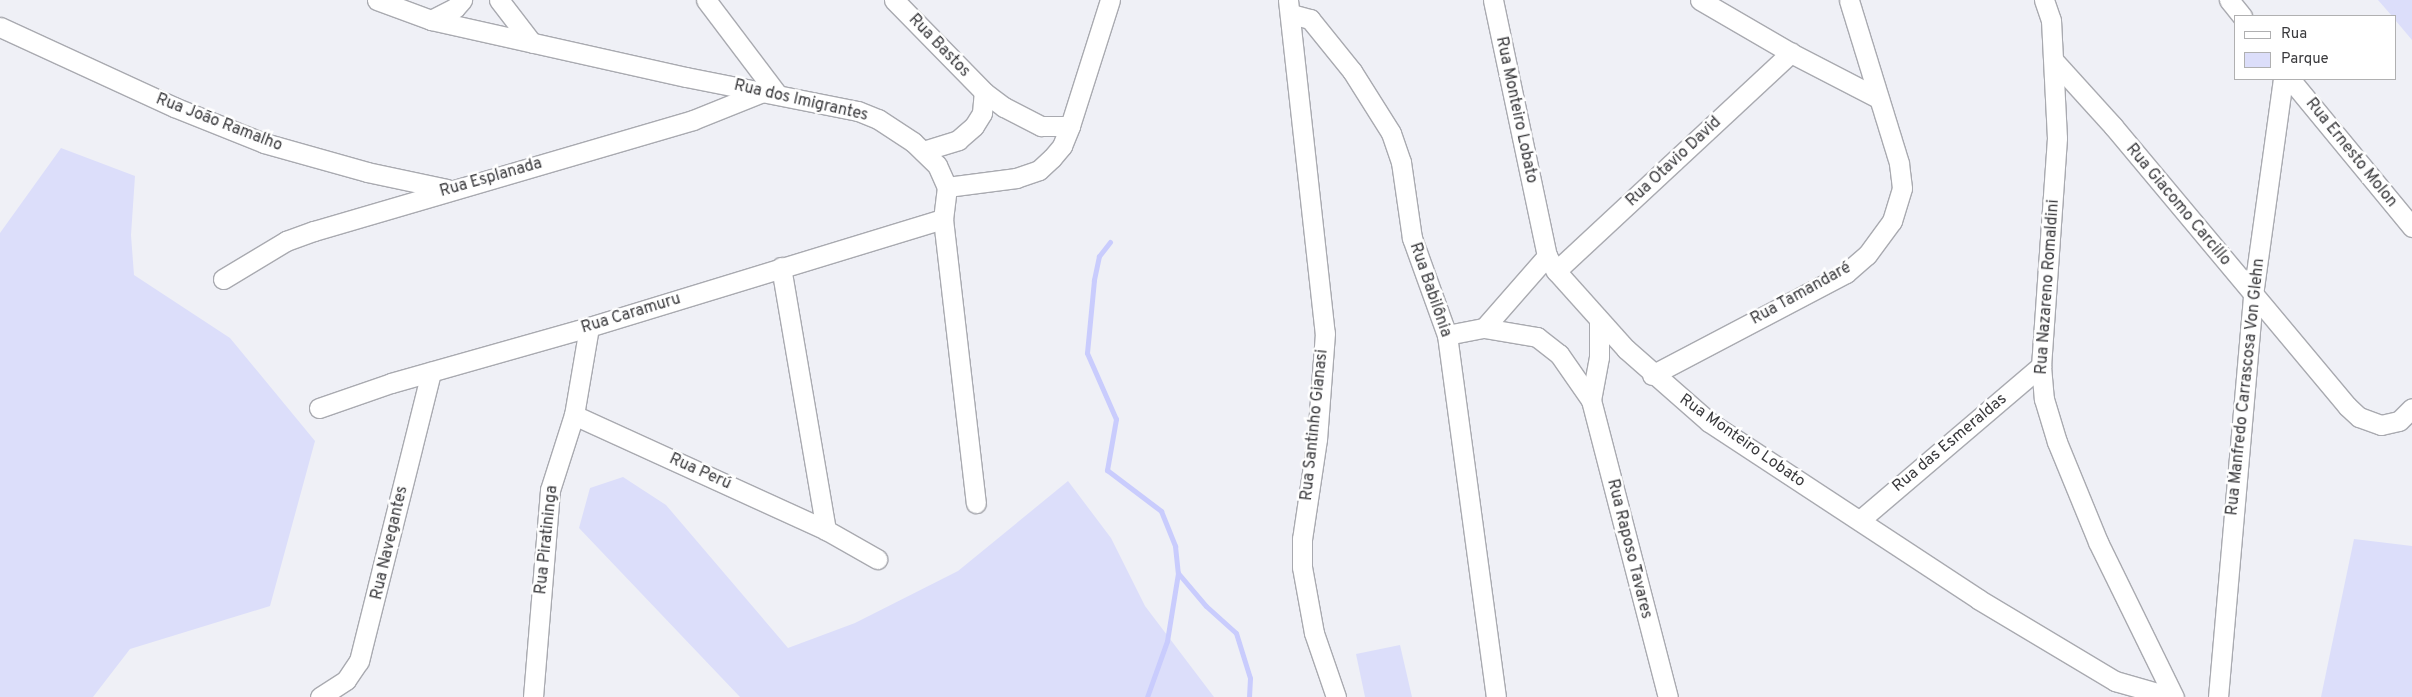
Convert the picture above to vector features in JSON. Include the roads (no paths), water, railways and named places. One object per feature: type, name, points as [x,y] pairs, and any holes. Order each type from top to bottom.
[{"type":"street","name":"Rua dos Imigrantes","points":[[377,0],[431,20],[858,111],[898,131],[923,151],[937,165],[947,187]]},
{"type":"street","points":[[431,20],[455,8],[462,0]]},
{"type":"street","points":[[499,0],[532,43]]},
{"type":"street","points":[[706,0],[771,93]]},
{"type":"street","name":"Rua Bastos","points":[[894,0],[984,92],[1031,123],[1070,126]]},
{"type":"street","points":[[976,503],[943,218],[947,187],[996,182],[1039,170],[1062,146],[1110,0]]},
{"type":"street","name":"Rua Monteiro Lobato","points":[[1493,0],[1552,264],[1599,320],[1652,375],[1709,422],[2083,664],[2115,681],[2172,697]]},
{"type":"street","points":[[1700,0],[1791,53],[1878,98]]},
{"type":"street","name":"Rua Tamandaré","points":[[1652,375],[1846,274],[1883,237],[1892,222],[1902,188],[1899,162],[1849,0]]},
{"type":"street","name":"Rua Nazareno Romaldini","points":[[2044,0],[2051,20],[2057,138],[2041,366],[2044,399],[2057,442],[2098,542],[2172,697]]},
{"type":"street","points":[[2229,0],[2241,15]]},
{"type":"street","name":"Rua Babilônia","points":[[1289,7],[1319,28],[1352,71],[1391,134],[1401,162],[1406,212],[1417,257],[1447,335],[1496,697]]},
{"type":"street","name":"Rua Santinho Gianasi","points":[[1289,7],[1325,333],[1318,430],[1302,539],[1302,567],[1314,633],[1336,697]]},
{"type":"street","name":"Rua João Ramalho","points":[[0,27],[174,107],[264,143],[367,172],[448,190]]},
{"type":"street","name":"Rua Otavio David","points":[[1484,328],[1552,264],[1791,53]]},
{"type":"street","name":"Rua Giacomo Carcillo","points":[[2054,62],[2113,126],[2253,295],[2359,417],[2371,423],[2386,425],[2399,421],[2412,408]]},
{"type":"street","name":"Rua Manfredo Carrascosa Von Glehn","points":[[2218,697],[2253,295],[2283,80]]},
{"type":"street","name":"Rua Ernesto Molon","points":[[2291,80],[2412,228]]},
{"type":"street","name":"Rua Bastos","points":[[923,151],[958,140],[974,126],[982,113],[984,92]]},
{"type":"street","name":"Rua Esplanada","points":[[223,279],[286,241],[448,190],[693,120],[771,93]]},
{"type":"street","name":"Rua Caramuru","points":[[319,408],[431,372],[589,327],[943,218]]},
{"type":"street","points":[[781,267],[826,530]]},
{"type":"street","name":"Rua Raposo Tavares","points":[[1591,400],[1599,357],[1599,320]]},
{"type":"street","name":"Rua Piratininga","points":[[533,697],[550,490],[574,415],[589,327]]},
{"type":"street","name":"Rua Raposo Tavares","points":[[1447,335],[1484,328],[1537,337],[1559,354],[1591,400],[1668,697]]},
{"type":"street","name":"Rua das Esmeraldas","points":[[1860,520],[2041,366]]},
{"type":"street","name":"Rua Navegantes","points":[[320,697],[346,680],[360,661],[431,372]]},
{"type":"street","name":"Rua Perú","points":[[574,415],[826,530],[877,559]]},
{"type":"waterway","points":[[1110,242],[1099,256],[1094,280],[1087,353],[1116,419],[1107,470],[1161,511],[1175,546],[1178,573],[1206,606],[1236,633],[1250,678],[1249,697]]},
{"type":"waterway","points":[[1147,697],[1167,641],[1178,573]]}]
